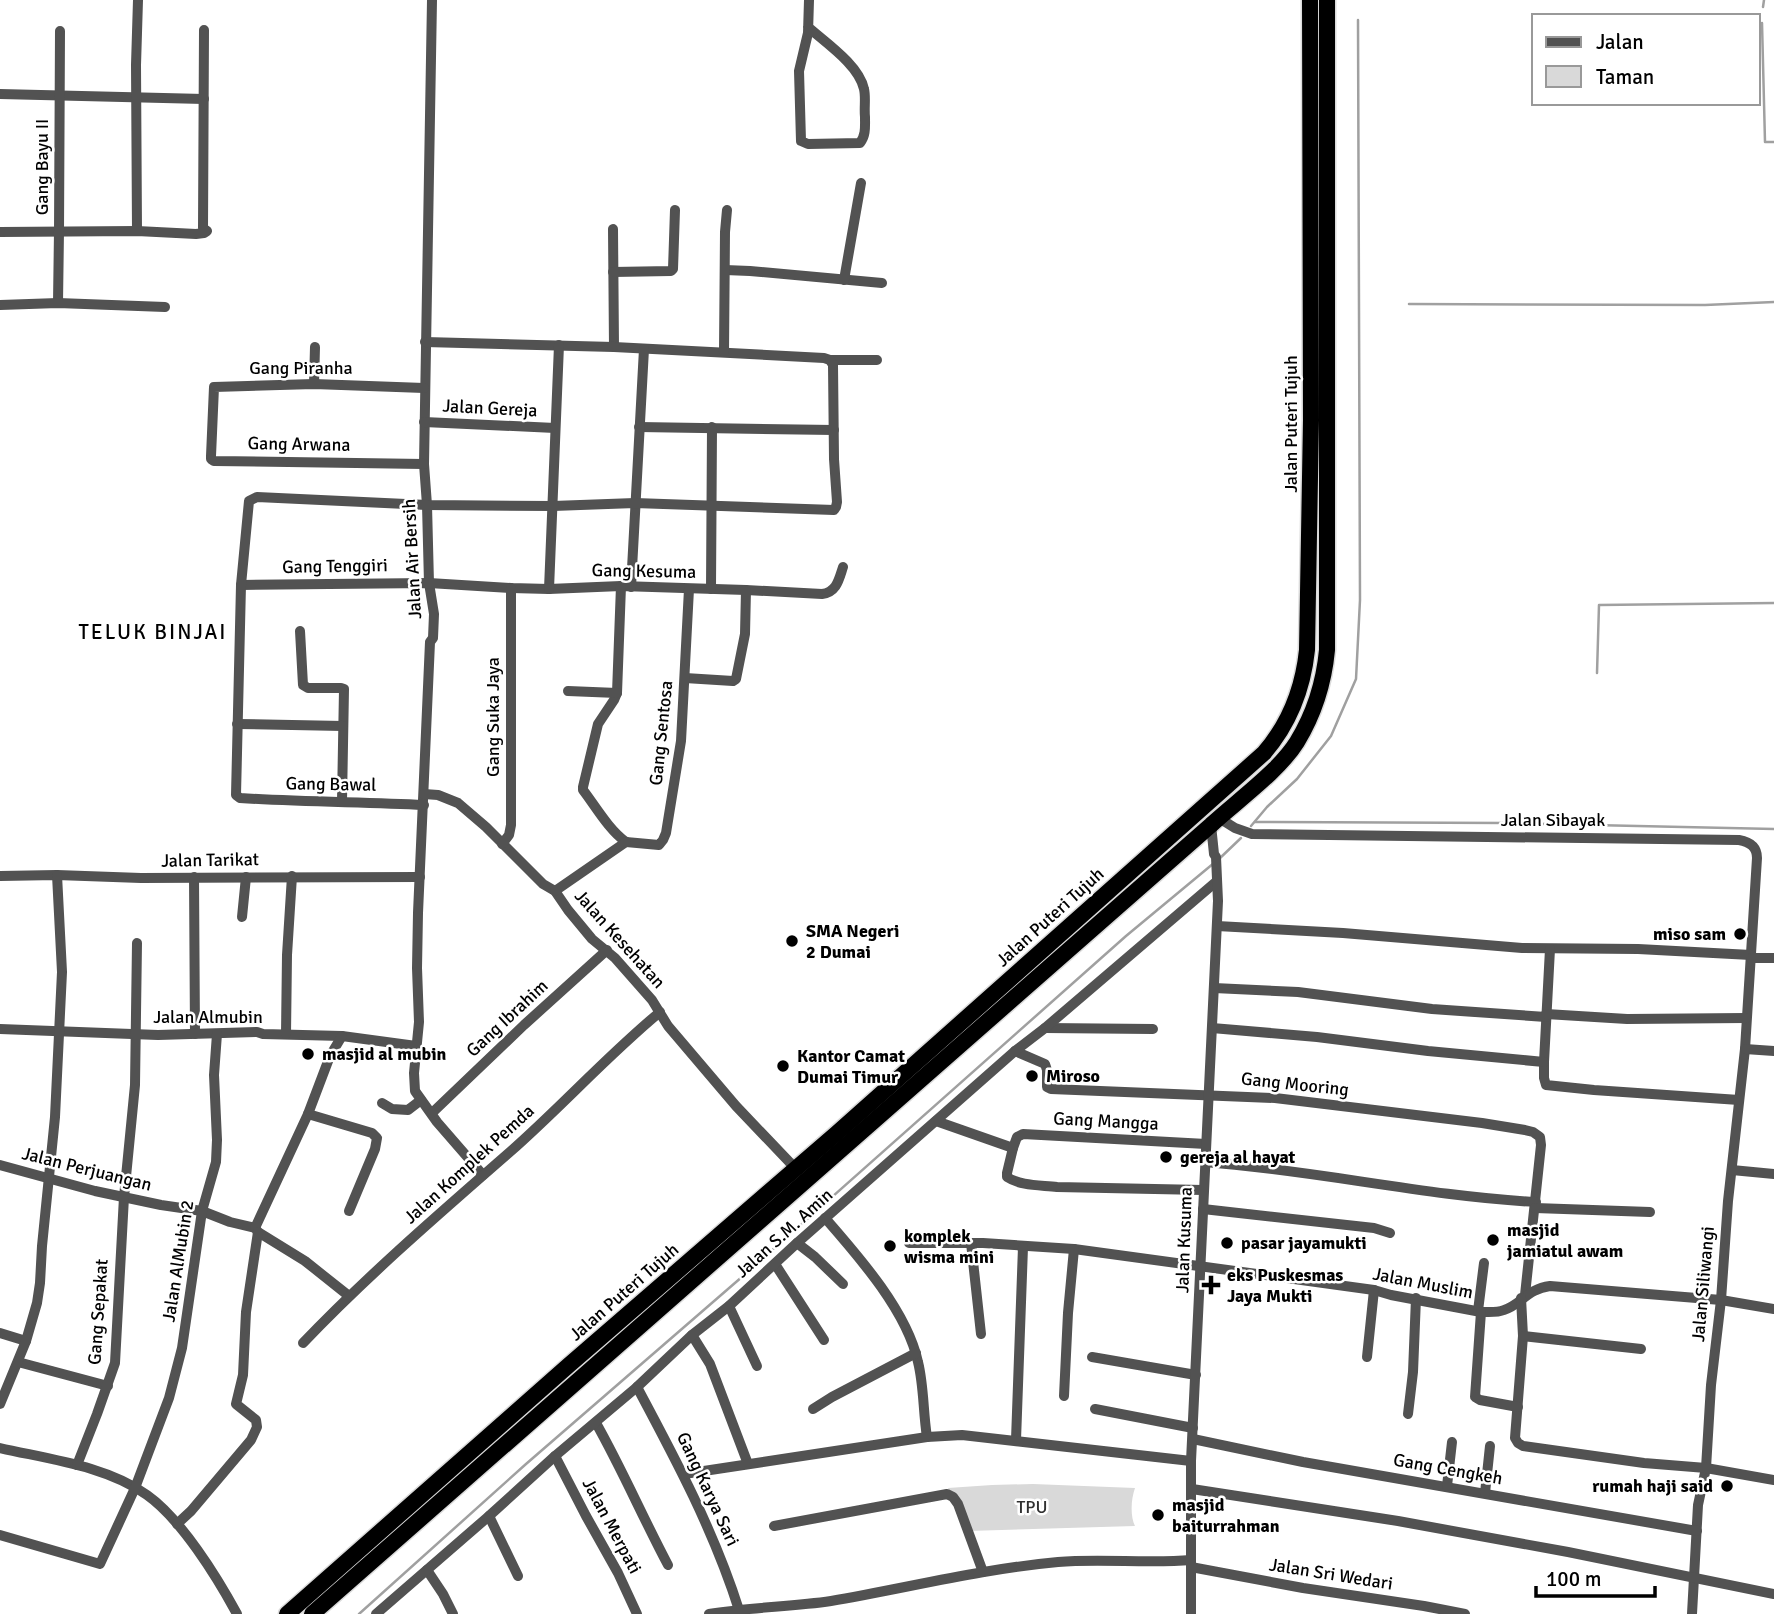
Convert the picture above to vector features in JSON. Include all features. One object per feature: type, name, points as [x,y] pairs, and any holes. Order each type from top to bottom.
[{"type":"highway","name":"Jalan Puteri Tujuh","points":[[287,1614],[545,1398],[1210,826],[1273,771],[1297,742],[1318,697],[1326,664],[1328,634],[1319,420],[1310,0]]},
{"type":"highway","name":"Jalan Puteri Tujuh","points":[[312,1614],[796,1169],[1275,741],[1294,703],[1307,657],[1319,420],[1327,0]]},
{"type":"street","points":[[137,231],[138,0]]},
{"type":"street","name":"Jalan Air Bersih","points":[[432,0],[424,464],[429,583],[434,614],[428,681],[416,968],[419,1022],[414,1073],[415,1091],[421,1100],[483,1175]]},
{"type":"street","points":[[808,27],[838,51],[852,66],[864,87],[864,137],[860,144],[808,144],[801,141],[799,71],[808,27],[809,0]]},
{"type":"street","points":[[0,232],[137,231],[196,234],[207,231],[204,228],[204,30]]},
{"type":"street","name":"Gang Bayu II","points":[[58,303],[60,31]]},
{"type":"street","points":[[0,94],[204,99]]},
{"type":"street","points":[[844,280],[861,183]]},
{"type":"street","points":[[613,272],[673,269],[675,209]]},
{"type":"street","points":[[724,352],[727,209]]},
{"type":"street","points":[[613,229],[614,347]]},
{"type":"street","points":[[725,271],[882,283]]},
{"type":"street","points":[[0,305],[58,303],[165,307]]},
{"type":"street","points":[[425,342],[614,347],[831,360],[877,360]]},
{"type":"street","points":[[549,589],[559,345]]},
{"type":"street","points":[[314,384],[315,347]]},
{"type":"street","points":[[555,891],[626,842],[603,816],[583,787],[598,724],[617,693],[635,503],[644,349]]},
{"type":"street","points":[[343,726],[237,724],[241,584],[249,501],[254,498],[427,505],[553,506],[635,503],[835,509],[837,502],[831,360]]},
{"type":"street","name":"Gang Piranha","points":[[212,423],[214,387],[314,384],[424,388]]},
{"type":"street","name":"Jalan Gereja","points":[[424,422],[555,428]]},
{"type":"street","name":"Gang Arwana","points":[[212,423],[211,459],[214,461],[424,464]]},
{"type":"street","points":[[639,427],[834,430]]},
{"type":"street","points":[[711,589],[712,427]]},
{"type":"street","name":"Gang Kesuma","points":[[429,583],[511,588],[626,587],[827,594],[835,588],[843,567]]},
{"type":"street","name":"Gang Tenggiri","points":[[241,584],[429,583]]},
{"type":"street","name":"Gang Suka Jaya","points":[[502,844],[510,830],[511,588]]},
{"type":"street","name":"Gang Sentosa","points":[[626,842],[659,845],[666,833],[681,741],[690,589]]},
{"type":"street","points":[[685,678],[736,679],[744,634],[746,590]]},
{"type":"street","points":[[299,631],[303,685],[308,688],[343,688],[342,801]]},
{"type":"street","points":[[568,691],[617,693]]},
{"type":"street","name":"Gang Bawal","points":[[237,724],[237,797],[286,801],[424,799]]},
{"type":"street","name":"Jalan Kesehatan","points":[[424,799],[438,795],[458,803],[543,884],[555,891],[592,939],[607,950],[652,1000],[668,1026],[736,1106],[796,1169]]},
{"type":"street","name":"Jalan Kusuma","points":[[1191,1614],[1191,1461],[1217,926],[1217,875],[1210,826]]},
{"type":"street","name":"Jalan Sibayak","points":[[1210,826],[1235,828],[1252,834],[1739,840],[1754,846],[1757,852],[1751,956]]},
{"type":"street","points":[[0,1404],[26,1341],[40,1283],[55,1117],[62,972],[57,875]]},
{"type":"street","name":"Jalan S.M. Amin","points":[[376,1614],[555,1455],[638,1387],[692,1335],[729,1306],[797,1243],[1217,875]]},
{"type":"street","name":"Jalan Tarikat","points":[[0,876],[420,877]]},
{"type":"street","points":[[286,1034],[286,955],[292,876]]},
{"type":"street","points":[[194,877],[195,1034]]},
{"type":"street","points":[[242,916],[246,877]]},
{"type":"street","points":[[1217,926],[1343,933],[1487,946],[1638,949],[1774,958]]},
{"type":"street","name":"Gang Sepakat","points":[[77,1465],[115,1363],[118,1278],[135,1085],[137,943]]},
{"type":"street","points":[[1550,949],[1544,1083],[1548,1086],[1739,1100]]},
{"type":"street","name":"Gang Ibrahim","points":[[432,1113],[607,950]]},
{"type":"street","name":"Jalan Siliwangi","points":[[1692,1614],[1698,1505],[1706,1468],[1711,1385],[1745,1049],[1751,956]]},
{"type":"street","points":[[1214,988],[1298,992],[1432,1009],[1546,1016],[1627,1019],[1746,1018]]},
{"type":"street","name":"Jalan Komplek Pemda","points":[[303,1343],[349,1296],[519,1144],[660,1012]]},
{"type":"street","name":"Jalan Almubin","points":[[0,1028],[136,1034],[257,1032],[342,1036],[416,1046]]},
{"type":"street","points":[[1045,1028],[1153,1029]]},
{"type":"street","points":[[1212,1028],[1544,1062]]},
{"type":"street","name":"Jalan AlMubin 2","points":[[0,1535],[100,1564],[135,1488],[169,1398],[182,1348],[202,1211],[216,1162],[214,1075],[217,1034]]},
{"type":"street","points":[[177,1524],[251,1440],[257,1427],[256,1420],[236,1404],[243,1375],[246,1312],[257,1230],[308,1114],[330,1056],[342,1036]]},
{"type":"street","points":[[1745,1049],[1774,1051]]},
{"type":"street","name":"Gang Mooring","points":[[1015,1051],[1045,1065],[1046,1086],[1049,1089],[1275,1098],[1525,1130],[1538,1135],[1541,1140],[1535,1205]]},
{"type":"street","points":[[382,1104],[392,1109],[408,1110],[421,1100]]},
{"type":"street","points":[[308,1114],[372,1133],[377,1138],[349,1211]]},
{"type":"street","points":[[936,1121],[1013,1148],[1007,1177],[1012,1180],[1057,1187],[1203,1190]]},
{"type":"street","name":"Gang Mangga","points":[[1013,1148],[1017,1137],[1023,1135],[1206,1144]]},
{"type":"street","points":[[1204,1162],[1273,1168],[1535,1205],[1650,1212]]},
{"type":"street","name":"Jalan Perjuangan","points":[[0,1165],[124,1198],[202,1211],[257,1230],[305,1261],[349,1296]]},
{"type":"street","points":[[1732,1170],[1774,1174]]},
{"type":"street","points":[[1535,1205],[1523,1297],[1524,1336],[1516,1441],[1520,1445],[1644,1463],[1706,1468],[1774,1480]]},
{"type":"street","points":[[1203,1209],[1374,1228],[1390,1233]]},
{"type":"street","points":[[825,1219],[868,1269],[897,1310],[911,1339],[918,1362],[927,1437]]},
{"type":"street","points":[[797,1243],[843,1284]]},
{"type":"street","name":"Jalan Muslim","points":[[909,1243],[971,1243],[1074,1249],[1374,1290],[1493,1312],[1507,1310],[1523,1297],[1550,1286],[1721,1300]]},
{"type":"street","points":[[971,1243],[981,1334]]},
{"type":"street","points":[[1016,1440],[1023,1247]]},
{"type":"street","points":[[1064,1396],[1074,1249]]},
{"type":"street","points":[[1484,1263],[1475,1397],[1518,1407]]},
{"type":"street","points":[[775,1264],[824,1340]]},
{"type":"street","points":[[1367,1357],[1374,1290]]},
{"type":"street","points":[[1408,1414],[1416,1298]]},
{"type":"street","points":[[1721,1300],[1774,1309]]},
{"type":"street","points":[[729,1306],[757,1366]]},
{"type":"street","points":[[0,1333],[26,1341]]},
{"type":"street","points":[[692,1335],[710,1364],[748,1464]]},
{"type":"street","points":[[1524,1336],[1640,1349]]},
{"type":"street","points":[[813,1409],[916,1353]]},
{"type":"street","points":[[1092,1357],[1196,1375]]},
{"type":"street","points":[[18,1362],[108,1386]]},
{"type":"street","name":"Gang Karya Sari","points":[[638,1387],[684,1474],[722,1558],[740,1609]]},
{"type":"street","name":"Gang Cengkeh","points":[[1095,1409],[1303,1462],[1697,1531]]},
{"type":"street","points":[[596,1423],[624,1473],[635,1502],[668,1565]]},
{"type":"street","points":[[684,1474],[927,1437],[962,1435],[1191,1461]]},
{"type":"street","points":[[1447,1486],[1452,1442]]},
{"type":"street","points":[[1485,1493],[1490,1446]]},
{"type":"street","points":[[0,1448],[77,1465],[135,1488],[159,1505],[177,1524],[223,1588],[237,1614]]},
{"type":"street","name":"Jalan Merpati","points":[[555,1455],[637,1614]]},
{"type":"street","points":[[1192,1489],[1398,1521],[1774,1594]]},
{"type":"street","points":[[774,1527],[947,1494],[958,1504],[984,1572]]},
{"type":"street","points":[[489,1516],[518,1576]]},
{"type":"street","name":"Jalan Sri Wedari","points":[[709,1614],[835,1600],[984,1572],[1058,1562],[1126,1560],[1191,1564],[1303,1588],[1424,1610],[1465,1614]]},
{"type":"street","points":[[427,1570],[453,1614]]},
{"type":"green space","name":"TPU","points":[[1033,1484],[1135,1488],[1132,1517],[1135,1526],[968,1531],[948,1488]]},
{"type":"waterway","points":[[1763,7],[1764,0]]},
{"type":"waterway","points":[[1251,826],[1297,779],[1331,736],[1356,679],[1360,600],[1358,20]]},
{"type":"waterway","points":[[1762,23],[1765,142],[1774,142]]},
{"type":"waterway","points":[[1409,304],[1705,305],[1774,302]]},
{"type":"waterway","points":[[1597,673],[1599,605],[1774,603]]},
{"type":"waterway","points":[[1255,822],[1505,823],[1774,829]]},
{"type":"waterway","points":[[1219,859],[1241,838]]},
{"type":"waterway","points":[[359,1614],[1126,936],[1214,863]]},
{"type":"place","name":"miso sam","points":[[1740,934]]},
{"type":"place","name":"SMA Negeri 2 Dumai","points":[[792,941]]},
{"type":"place","name":"masjid al mubin","points":[[308,1054]]},
{"type":"place","name":"Kantor Camat Dumai Timur","points":[[783,1066]]},
{"type":"place","name":"Miroso","points":[[1032,1076]]},
{"type":"place","name":"gereja al hayat","points":[[1166,1157]]},
{"type":"place","name":"masjid jamiatul awam","points":[[1493,1240]]},
{"type":"place","name":"pasar jayamukti","points":[[1227,1243]]},
{"type":"place","name":"komplek wisma mini","points":[[890,1246]]},
{"type":"place","name":"eks Puskesmas Jaya Mukti","points":[[1211,1285]]},
{"type":"place","name":"rumah haji said","points":[[1727,1486]]},
{"type":"place","name":"masjid baiturrahman","points":[[1158,1515]]},
{"type":"district","name":"TELUK BINJAI","points":[[153,632]]}]
